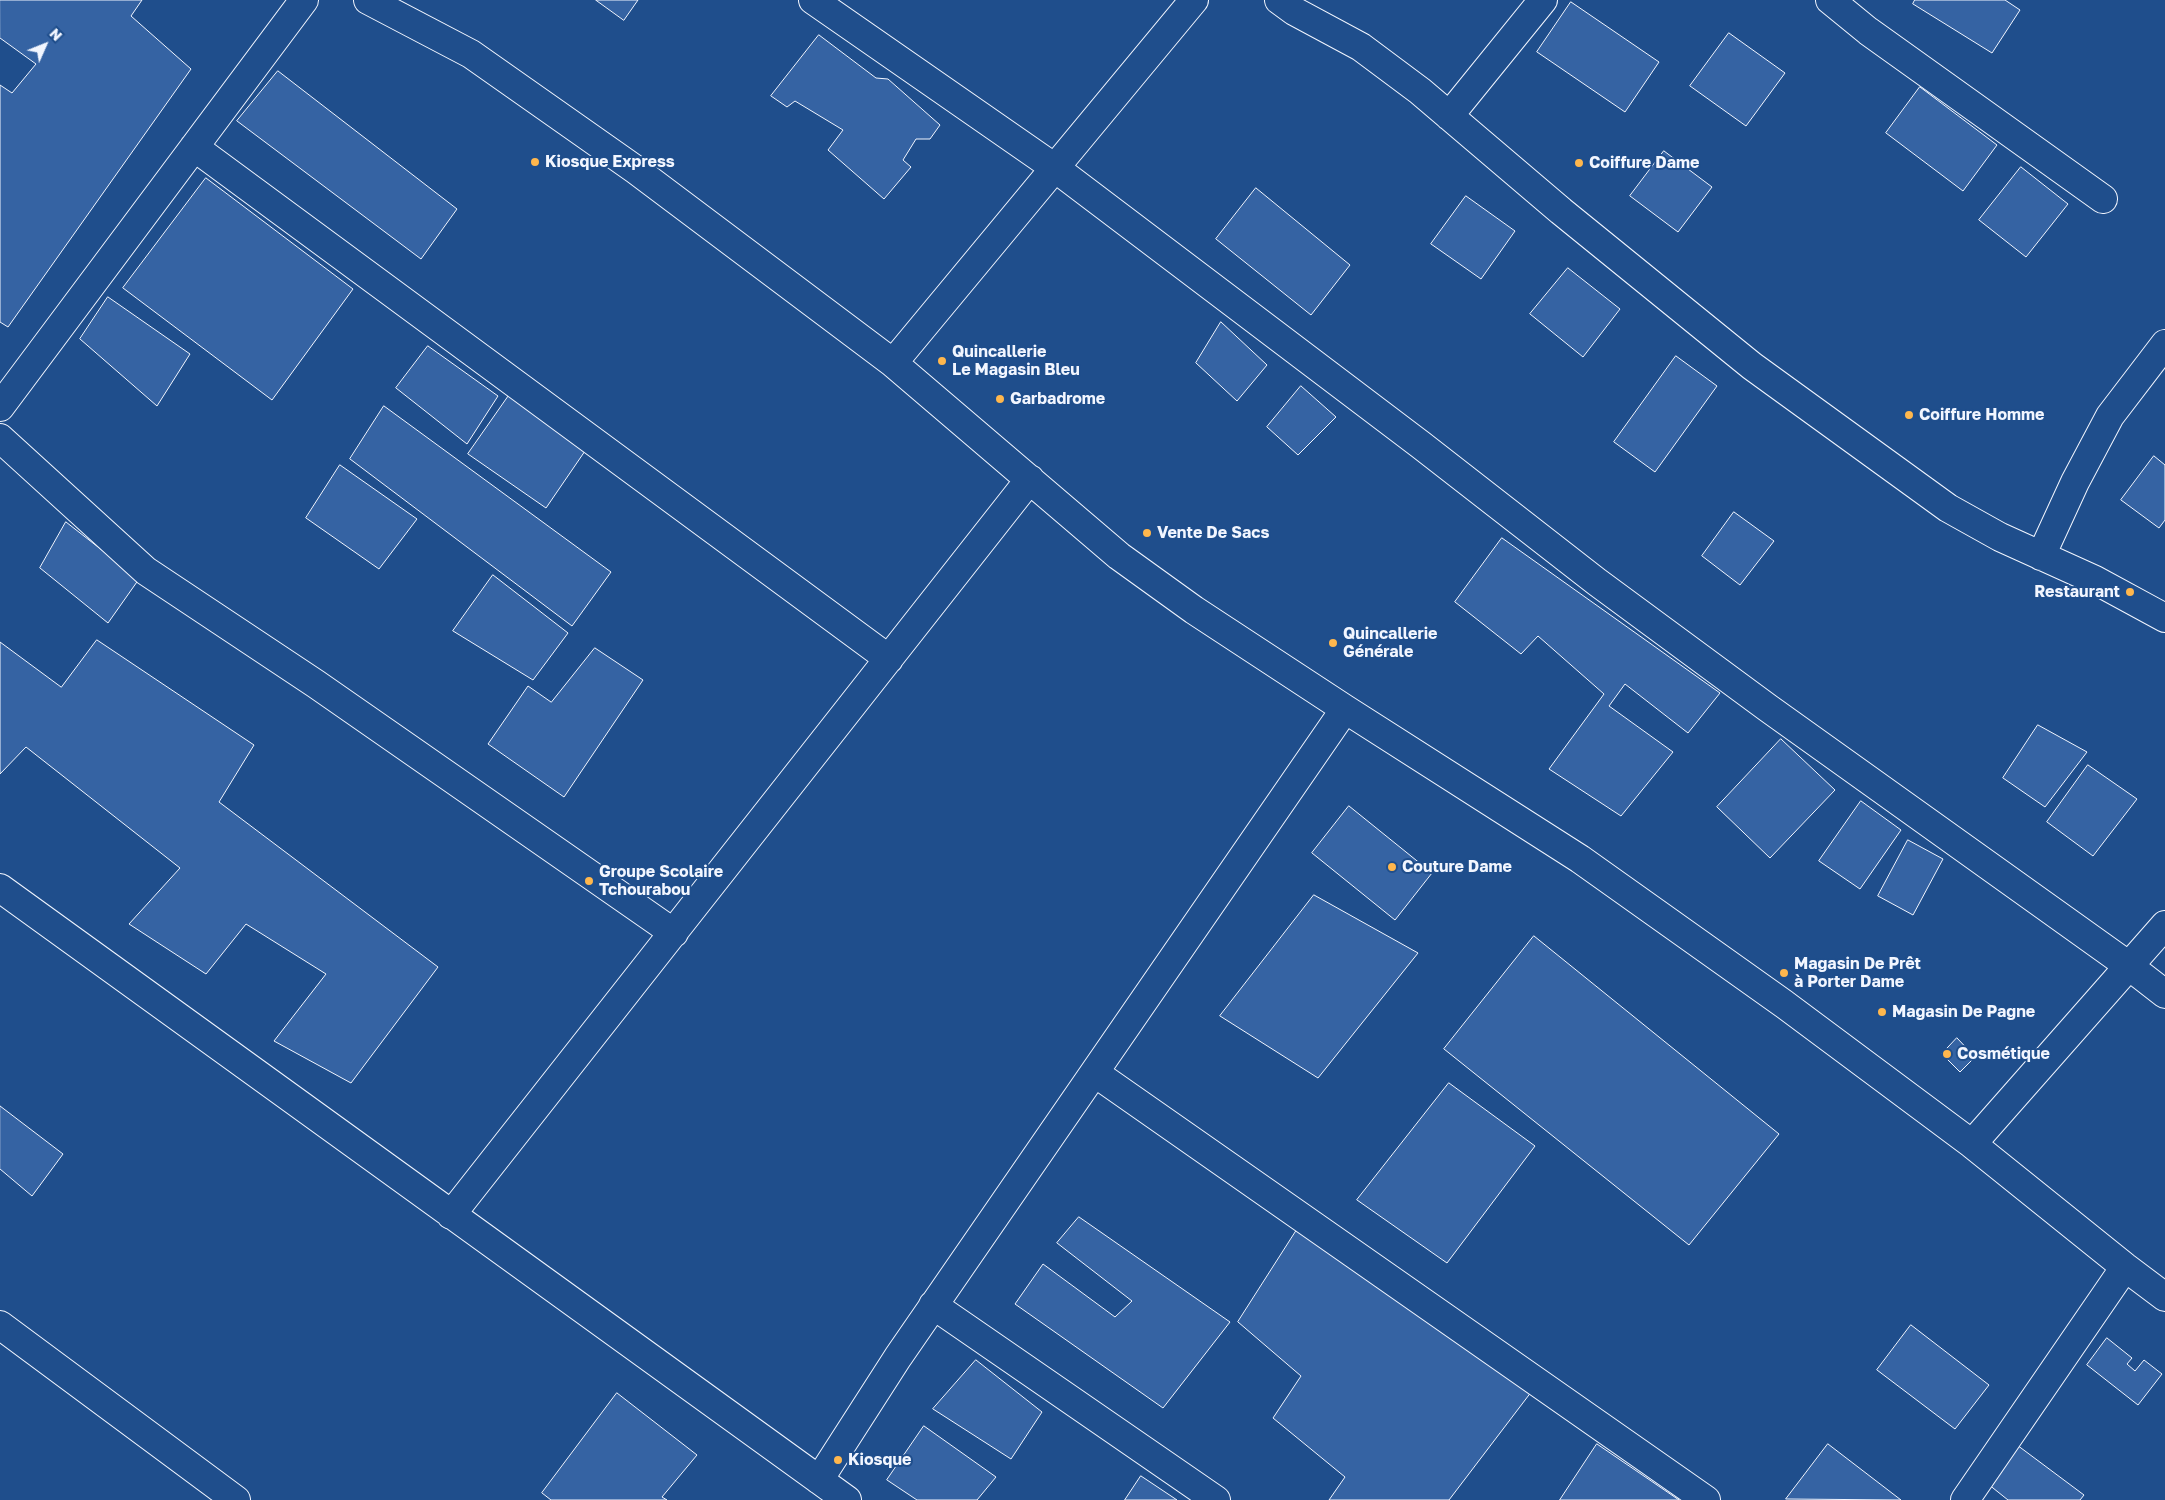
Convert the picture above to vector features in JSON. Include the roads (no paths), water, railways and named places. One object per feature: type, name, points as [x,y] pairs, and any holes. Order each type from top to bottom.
[{"type":"street","points":[[0,407],[304,0]]},
{"type":"street","points":[[368,0],[471,54],[518,85],[636,170],[893,363],[1119,556],[1194,610],[1580,859],[1784,1004],[1972,1144],[2165,1297]]},
{"type":"street","points":[[813,0],[1054,168],[1413,439],[1597,582],[1768,708],[2129,966],[2165,994]]},
{"type":"street","points":[[893,363],[1194,0]]},
{"type":"street","points":[[1279,0],[1294,11],[1360,47],[1449,116],[1561,211],[1752,366],[1948,508],[2000,536],[2095,580],[2165,618]]},
{"type":"street","points":[[1449,116],[1543,0]]},
{"type":"street","points":[[1830,0],[1868,31],[2102,199]]},
{"type":"street","points":[[194,147],[889,659]]},
{"type":"street","points":[[2041,556],[2110,416],[2165,344]]},
{"type":"street","points":[[0,438],[146,571],[316,684],[674,933]]},
{"type":"street","points":[[451,1215],[1030,479]]},
{"type":"street","points":[[819,1480],[933,1305],[1345,709]]},
{"type":"street","points":[[0,888],[847,1500]]},
{"type":"street","points":[[1972,1144],[2165,925]]},
{"type":"street","points":[[1095,1073],[1706,1500]]},
{"type":"street","points":[[1965,1500],[2125,1267]]},
{"type":"street","points":[[933,1305],[1216,1500]]},
{"type":"street","points":[[0,1325],[236,1500]]},
{"type":"place","name":"Kiosque Express","points":[[535,162]]},
{"type":"place","name":"Coiffure Dame","points":[[1579,163]]},
{"type":"place","name":"Quincallerie Le Magasin Bleu","points":[[942,361]]},
{"type":"place","name":"Garbadrome","points":[[1000,399]]},
{"type":"place","name":"Coiffure Homme","points":[[1909,415]]},
{"type":"place","name":"Vente De Sacs","points":[[1147,533]]},
{"type":"place","name":"Restaurant","points":[[2130,592]]},
{"type":"place","name":"Quincallerie Générale","points":[[1333,643]]},
{"type":"place","name":"Couture Dame","points":[[1392,867]]},
{"type":"place","name":"Groupe Scolaire Tchourabou","points":[[589,881]]},
{"type":"place","name":"Magasin De Prêt à Porter Dame","points":[[1784,973]]},
{"type":"place","name":"Magasin De Pagne","points":[[1882,1012]]},
{"type":"place","name":"Cosmétique","points":[[1947,1054]]},
{"type":"place","name":"Kiosque","points":[[838,1460]]}]
